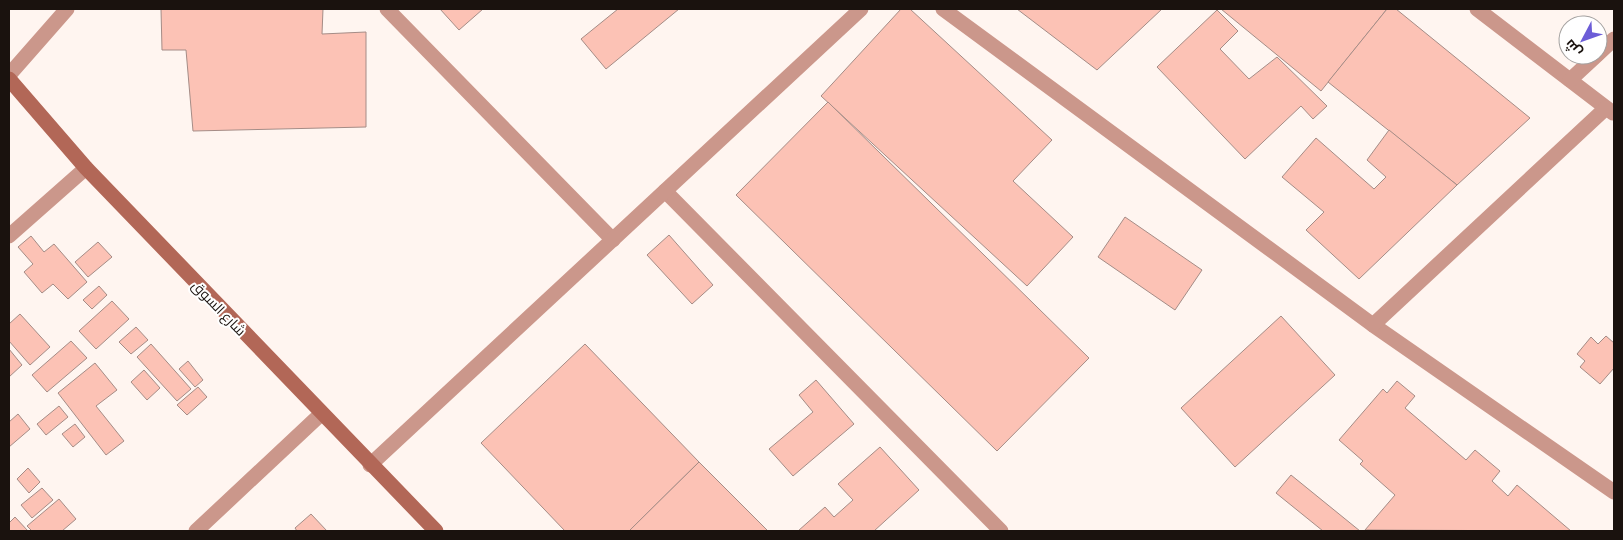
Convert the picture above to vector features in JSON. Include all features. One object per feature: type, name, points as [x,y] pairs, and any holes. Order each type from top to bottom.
[{"type":"street","points":[[9,75],[67,9]]},
{"type":"street","points":[[387,9],[613,240]]},
{"type":"street","points":[[370,465],[861,9]]},
{"type":"street","points":[[943,9],[1373,325],[1614,492]]},
{"type":"street","points":[[1373,325],[1610,111],[1477,9]]},
{"type":"street","points":[[1570,80],[1586,65]]},
{"type":"street","name":"شارع السوق","points":[[9,79],[86,168],[370,465],[436,531]]},
{"type":"street","points":[[9,236],[86,168]]},
{"type":"street","points":[[665,191],[1001,531]]},
{"type":"street","points":[[196,531],[321,414]]},
{"type":"building","points":[[161,9],[323,9],[322,34],[366,32],[366,127],[193,131],[186,50],[162,50]]},
{"type":"building","points":[[440,9],[483,9],[459,30]]},
{"type":"building","points":[[618,9],[679,9],[606,69],[581,39]]},
{"type":"building","points":[[901,9],[910,9],[1052,140],[1013,181],[1073,237],[1027,286],[821,96]]},
{"type":"building","points":[[1017,9],[1162,9],[1097,70]]},
{"type":"building","points":[[1221,9],[1387,9],[1321,91]]},
{"type":"building","points":[[1387,9],[1396,9],[1530,118],[1457,185],[1328,82]]},
{"type":"building","points":[[1217,10],[1238,31],[1220,49],[1249,79],[1277,57],[1327,106],[1313,119],[1301,106],[1245,159],[1157,67]]},
{"type":"building","points":[[828,102],[1089,358],[997,451],[736,195]]},
{"type":"building","points":[[1389,130],[1457,185],[1359,279],[1306,230],[1324,212],[1282,177],[1316,138],[1374,189],[1386,177],[1367,160]]},
{"type":"building","points":[[1125,217],[1202,270],[1175,310],[1098,257]]},
{"type":"building","points":[[669,235],[713,285],[692,304],[647,255]]},
{"type":"building","points":[[31,236],[44,252],[54,244],[87,282],[68,299],[53,284],[42,293],[24,272],[33,264],[18,247]]},
{"type":"building","points":[[98,242],[112,257],[88,277],[75,262]]},
{"type":"building","points":[[99,286],[107,295],[92,309],[83,300]]},
{"type":"building","points":[[112,301],[129,319],[96,349],[79,331]]},
{"type":"building","points":[[20,314],[50,347],[30,365],[9,341],[9,324]]},
{"type":"building","points":[[1281,316],[1335,375],[1235,467],[1181,408]]},
{"type":"building","points":[[136,327],[148,340],[131,354],[119,342]]},
{"type":"building","points":[[1606,336],[1614,343],[1614,368],[1600,384],[1580,367],[1585,361],[1577,354],[1591,337],[1598,344]]},
{"type":"building","points":[[71,341],[87,358],[47,392],[32,375]]},
{"type":"building","points":[[151,344],[191,389],[177,401],[137,357]]},
{"type":"building","points":[[585,344],[699,462],[629,531],[565,531],[481,443]]},
{"type":"building","points":[[9,349],[22,365],[9,377]]},
{"type":"building","points":[[188,361],[203,380],[195,387],[179,369]]},
{"type":"building","points":[[95,363],[117,390],[96,406],[124,441],[106,455],[58,393]]},
{"type":"building","points":[[144,370],[160,388],[147,400],[131,382]]},
{"type":"building","points":[[816,380],[854,424],[793,476],[769,449],[813,412],[799,395]]},
{"type":"building","points":[[1397,381],[1415,396],[1405,408],[1466,460],[1475,450],[1500,471],[1492,481],[1508,496],[1517,485],[1571,531],[1365,530],[1395,495],[1360,464],[1363,461],[1339,440],[1383,389],[1387,393]]},
{"type":"building","points":[[198,387],[207,397],[187,415],[177,405]]},
{"type":"building","points":[[59,406],[68,417],[46,435],[37,424]]},
{"type":"building","points":[[18,414],[30,429],[9,447],[9,422]]},
{"type":"building","points":[[75,424],[85,437],[73,447],[62,434]]},
{"type":"building","points":[[880,447],[919,490],[874,531],[798,531],[825,507],[834,517],[853,500],[838,484]]},
{"type":"building","points":[[699,462],[768,531],[629,531]]},
{"type":"building","points":[[28,468],[40,482],[29,493],[17,479]]},
{"type":"building","points":[[1291,475],[1360,531],[1323,531],[1276,493]]},
{"type":"building","points":[[42,488],[53,500],[32,518],[21,505]]},
{"type":"building","points":[[59,499],[76,519],[62,531],[32,531],[27,526]]},
{"type":"building","points":[[311,514],[327,531],[297,531],[295,528]]},
{"type":"building","points":[[15,517],[28,531],[9,531],[9,523]]}]
